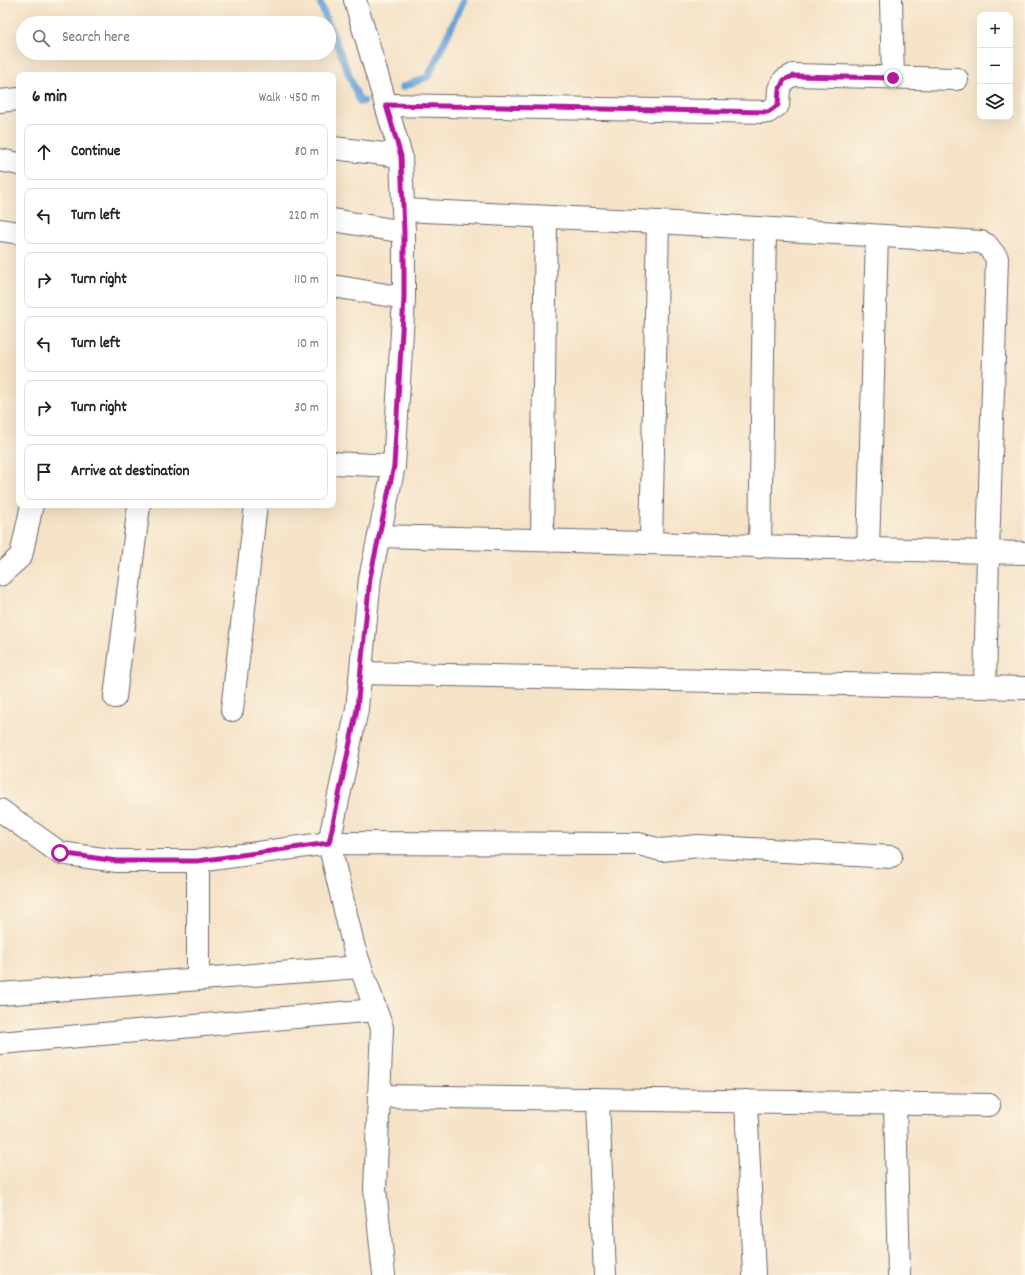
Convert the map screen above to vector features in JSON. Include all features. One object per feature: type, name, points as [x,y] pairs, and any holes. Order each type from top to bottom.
[{"type":"street","points":[[355,0],[401,156],[404,232],[404,298],[394,466],[370,578],[357,709],[329,843],[354,948],[382,1028],[375,1189],[384,1275]]},
{"type":"street","points":[[891,0],[893,78]]},
{"type":"street","points":[[386,105],[768,112],[778,105],[779,90],[784,80],[793,76],[957,79]]},
{"type":"street","points":[[0,101],[16,99]]},
{"type":"street","points":[[336,148],[401,156]]},
{"type":"street","points":[[0,160],[16,163]]},
{"type":"street","points":[[403,210],[658,222],[981,242],[987,245],[997,258],[985,687]]},
{"type":"street","points":[[542,540],[546,216]]},
{"type":"street","points":[[336,221],[404,232]]},
{"type":"street","points":[[652,543],[658,222]]},
{"type":"street","points":[[760,547],[765,229]]},
{"type":"street","points":[[0,230],[16,233]]},
{"type":"street","points":[[868,550],[877,236]]},
{"type":"street","points":[[336,287],[404,298]]},
{"type":"street","points":[[336,463],[394,466]]},
{"type":"street","points":[[0,575],[21,556],[31,508]]},
{"type":"street","points":[[115,697],[139,508]]},
{"type":"street","points":[[232,710],[256,508]]},
{"type":"street","points":[[379,536],[1025,554]]},
{"type":"street","points":[[360,673],[1025,688]]},
{"type":"street","points":[[0,810],[60,853],[117,861],[198,861],[329,843],[639,844],[661,850],[698,846],[890,857]]},
{"type":"street","points":[[198,861],[198,979]]},
{"type":"street","points":[[0,994],[360,967]]},
{"type":"street","points":[[0,1044],[375,1010]]},
{"type":"street","points":[[379,1096],[989,1105]]},
{"type":"street","points":[[598,1099],[605,1275]]},
{"type":"street","points":[[746,1101],[754,1275]]},
{"type":"street","points":[[894,1103],[899,1275]]},
{"type":"waterway","points":[[319,0],[325,16]]},
{"type":"waterway","points":[[402,87],[428,77],[464,0]]},
{"type":"waterway","points":[[336,42],[360,102],[364,101]]},
{"type":"route","points":[[60,853],[117,861],[198,861],[329,843],[357,709],[370,578],[394,466],[404,298],[404,232],[401,156],[386,105],[768,112],[778,105],[779,90],[784,80],[793,76],[893,78]]}]
